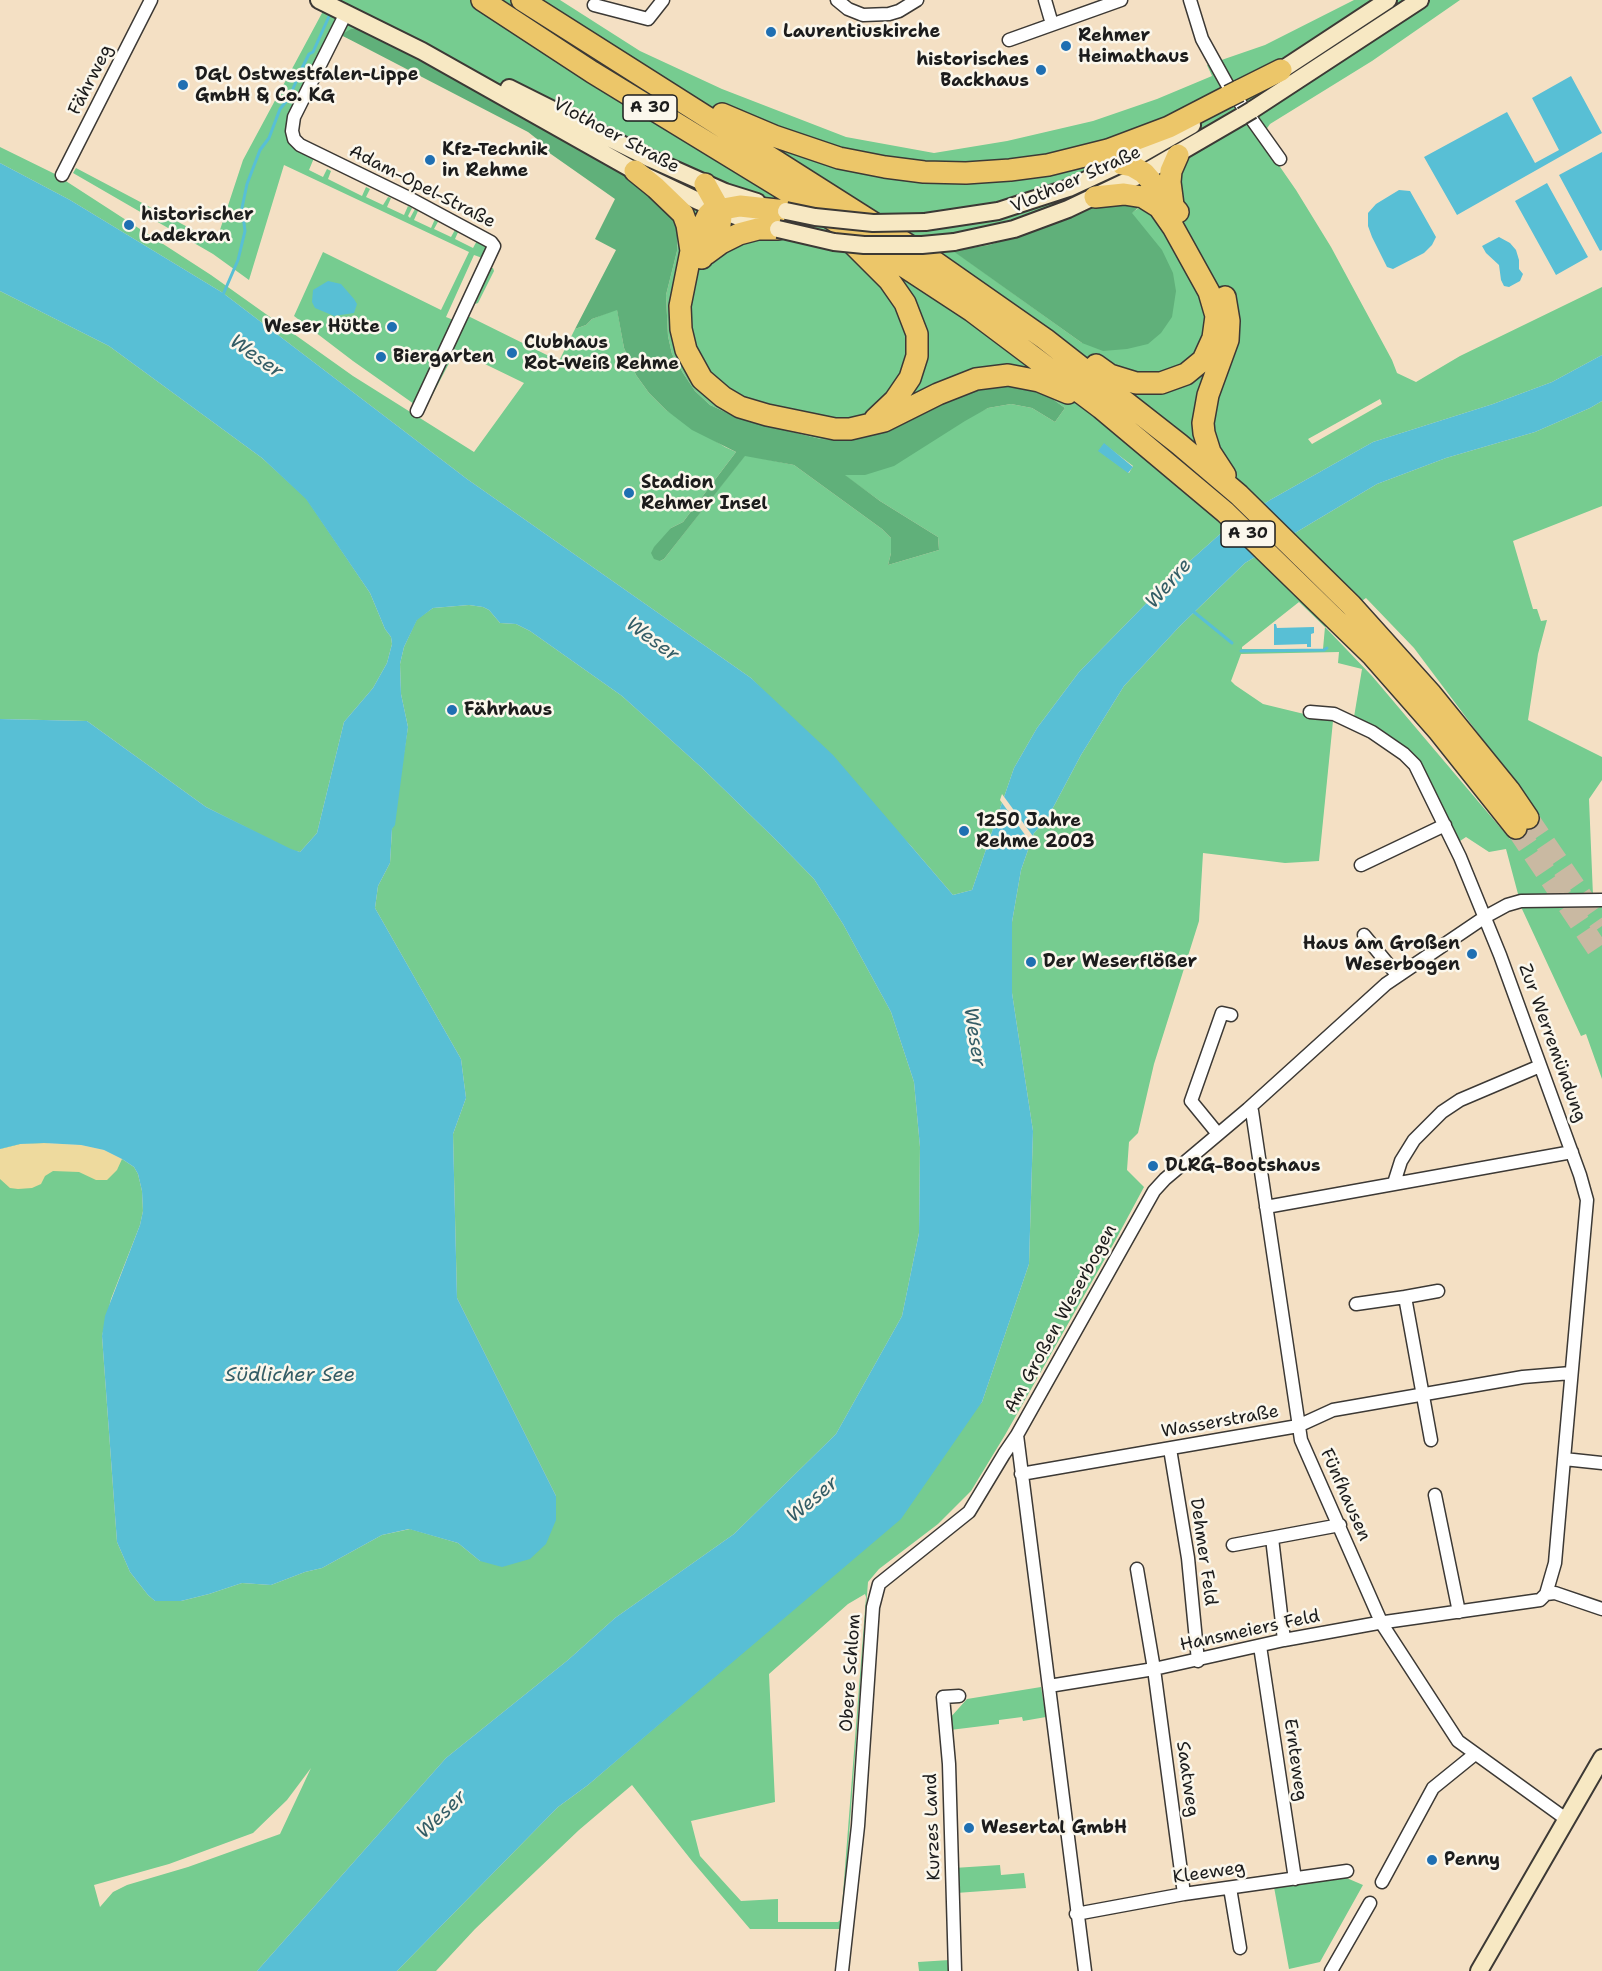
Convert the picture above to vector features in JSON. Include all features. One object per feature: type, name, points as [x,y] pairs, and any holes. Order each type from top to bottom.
[{"type":"highway","name":"A 30","points":[[482,0],[591,72],[821,212],[972,311],[1101,408],[1225,512],[1331,614],[1373,656],[1522,823],[1509,790],[1431,694],[1351,605],[1239,495],[1179,444],[1045,339],[887,231],[522,0]]},
{"type":"highway","points":[[609,56],[649,70],[722,115],[838,158],[924,172],[966,173],[1010,170],[1077,159],[1108,150],[1169,127],[1235,96],[1281,70]]},
{"type":"highway","points":[[1173,205],[1171,171],[1178,154]]},
{"type":"highway","points":[[1122,164],[1132,166],[1144,173],[1173,205],[1211,267],[1226,298],[1228,340],[1208,395],[1203,423],[1210,452],[1239,495]]},
{"type":"highway","points":[[635,171],[683,214],[697,254]]},
{"type":"highway","points":[[705,184],[719,209]]},
{"type":"highway","points":[[1045,339],[1070,348],[1110,375],[1136,383],[1161,383],[1186,374],[1203,360],[1212,338],[1216,316],[1209,292],[1173,227],[1159,207],[1143,197],[1124,194],[1095,197]]},
{"type":"highway","points":[[782,220],[740,206],[719,209],[708,215],[680,306],[681,329],[686,350],[702,379],[723,398],[740,407],[767,415],[836,429],[865,426],[884,421],[976,378],[1008,375],[1040,381],[1101,408]]},
{"type":"highway","points":[[821,212],[889,280],[905,303],[917,334],[917,356],[910,378],[895,400],[865,426]]},
{"type":"highway","points":[[697,254],[739,234],[758,230],[782,220]]},
{"type":"main road","points":[[1281,70],[1388,0]]},
{"type":"main road","name":"Vlothoer Straße","points":[[422,51],[472,69],[651,159],[742,198],[782,220],[834,242],[864,245],[922,245],[954,242],[1014,229],[1095,197],[1144,173],[1247,113],[1420,0]]},
{"type":"main road","name":"Vlothoer Straße","points":[[322,2],[422,51],[635,171],[719,209]]},
{"type":"main road","name":"Vlothoer Straße","points":[[782,220],[815,217],[873,223],[925,222],[983,214],[1020,204],[1069,188],[1154,148],[1235,96]]},
{"type":"main road","points":[[1479,1971],[1602,1758]]},
{"type":"street","name":"Fährweg","points":[[62,176],[152,0]]},
{"type":"street","points":[[594,5],[648,19],[663,0]]},
{"type":"street","points":[[837,0],[848,9],[863,15],[889,14],[918,0]]},
{"type":"street","points":[[1045,0],[1052,24]]},
{"type":"street","points":[[1009,40],[1120,0]]},
{"type":"street","points":[[1190,0],[1202,39],[1228,86],[1280,159]]},
{"type":"street","name":"Adam-Opel-Straße","points":[[346,13],[294,117],[292,131],[294,139],[300,145],[411,199],[491,242],[494,246],[417,411]]},
{"type":"street","name":"Zur Werremündung","points":[[1310,712],[1334,714],[1372,732],[1404,753],[1420,773],[1485,917],[1572,1152],[1587,1200],[1564,1459]]},
{"type":"street","points":[[1361,865],[1445,825]]},
{"type":"street","name":"Am Großen Weserbogen","points":[[1085,1971],[1017,1435],[1154,1191],[1386,984],[1485,917],[1507,905],[1521,901],[1602,900]]},
{"type":"street","points":[[1364,936],[1398,976]]},
{"type":"street","points":[[1218,1134],[1191,1101],[1222,1013],[1231,1015]]},
{"type":"street","points":[[1394,1184],[1401,1161],[1414,1140],[1442,1112],[1460,1100],[1540,1066]]},
{"type":"street","name":"Fünfhausen","points":[[1248,1109],[1252,1111],[1301,1440],[1382,1624],[1458,1741],[1566,1819]]},
{"type":"street","points":[[1266,1207],[1572,1152]]},
{"type":"street","points":[[1356,1304],[1438,1291]]},
{"type":"street","points":[[1405,1297],[1431,1440]]},
{"type":"street","name":"Wasserstraße","points":[[1021,1474],[1298,1426],[1333,1410],[1523,1377],[1571,1373]]},
{"type":"street","name":"Obere Schlom","points":[[842,1971],[858,1826],[873,1607],[879,1584],[969,1512],[1017,1435]]},
{"type":"street","name":"Dehmer Feld","points":[[1170,1449],[1188,1558],[1198,1661]]},
{"type":"street","points":[[1602,1463],[1564,1459],[1555,1563],[1546,1594],[1555,1593],[1602,1609]]},
{"type":"street","points":[[1435,1495],[1459,1612]]},
{"type":"street","points":[[1233,1545],[1340,1525]]},
{"type":"street","points":[[1272,1538],[1284,1640]]},
{"type":"street","name":"Saatweg","points":[[1137,1569],[1154,1669],[1184,1894]]},
{"type":"street","name":"Hansmeiers Feld","points":[[1049,1686],[1198,1661],[1284,1640],[1540,1600],[1546,1594]]},
{"type":"street","name":"Ernteweg","points":[[1260,1646],[1295,1879]]},
{"type":"street","name":"Kurzes Land","points":[[955,1971],[949,1764],[943,1697],[959,1696]]},
{"type":"street","points":[[1382,1881],[1433,1788],[1475,1754]]},
{"type":"street","name":"Kleeweg","points":[[1076,1914],[1184,1894],[1347,1871]]},
{"type":"street","points":[[1230,1888],[1240,1948]]},
{"type":"street","points":[[1331,1971],[1370,1903]]},
{"type":"green space","points":[[329,0],[560,0],[640,51],[722,89],[846,137],[934,153],[1007,141],[1093,121],[1157,99],[1212,76],[1207,65],[1265,45],[1354,0],[1460,0],[1372,61],[1270,124],[1260,138],[1331,247],[1397,373],[1416,382],[1460,356],[1602,287],[1602,355],[1552,382],[1493,404],[1373,442],[1270,500],[1228,527],[1173,576],[1079,672],[1037,728],[1014,768],[972,890],[953,895],[911,846],[751,678],[467,479],[223,293],[70,200],[0,163],[0,147],[55,174],[211,275],[353,376],[474,452],[524,383],[456,350],[424,411],[294,316],[323,252],[441,310],[469,252],[284,165],[249,280],[213,254],[73,173],[76,168],[216,242],[243,160]],"holes":[[[341,35],[613,161],[678,233],[677,251],[666,295],[668,336],[672,354],[695,391],[710,405],[732,415],[821,439],[844,440],[868,436],[898,423],[1047,395],[1065,408],[1055,422],[1032,408],[1011,404],[988,408],[844,475],[880,501],[938,537],[939,550],[888,565],[891,538],[882,529],[794,465],[745,455],[664,559],[660,561],[671,528],[683,522],[736,452],[666,410],[649,393],[636,375],[624,348],[617,309],[575,329],[559,361],[460,312],[456,321],[446,317],[474,255],[485,259],[488,246],[479,237],[473,248],[455,239],[459,230],[456,228],[451,237],[434,229],[439,220],[435,219],[431,228],[414,220],[418,211],[415,209],[410,218],[408,216],[412,208],[408,206],[404,215],[387,207],[391,198],[388,197],[383,205],[366,197],[370,189],[366,187],[362,196],[328,179],[331,171],[327,169],[323,177],[309,170],[314,158],[289,134]],[[1104,203],[1139,208],[1131,213],[1082,343],[954,251],[989,245],[1034,231]],[[1380,399],[1382,404],[1312,444],[1308,439]],[[1104,444],[1133,466],[1129,473],[1099,451]]]},
{"type":"green space","points":[[351,29],[361,29],[442,69],[613,161],[678,218],[677,251],[666,295],[668,336],[672,354],[683,373],[695,391],[710,405],[759,424],[821,439],[844,440],[868,436],[946,399],[994,386],[1009,384],[1029,388],[1047,395],[1065,408],[1055,422],[1032,408],[1011,404],[988,408],[894,466],[865,475],[845,475],[880,501],[938,537],[939,550],[888,565],[891,538],[882,529],[794,465],[745,456],[664,559],[660,561],[654,559],[651,553],[654,547],[671,528],[683,522],[736,452],[692,430],[649,393],[636,375],[624,348],[617,310],[592,319],[586,325],[575,329],[616,250],[595,239],[615,199],[548,152],[546,146],[528,132],[341,35]]},
{"type":"green space","points":[[1124,202],[1139,207],[1132,213],[1162,250],[1173,273],[1176,291],[1172,317],[1161,333],[1148,344],[1103,351],[1082,343],[953,251],[989,245],[1034,231],[1104,203]]},
{"type":"green space","points":[[491,268],[494,271],[478,303],[475,304]]},
{"type":"green space","points":[[0,291],[109,346],[262,458],[306,498],[370,593],[385,629],[391,637],[392,644],[387,663],[373,688],[344,722],[317,833],[300,852],[291,850],[206,807],[87,721],[0,719]]},
{"type":"green space","points":[[1602,401],[1602,506],[1513,541],[1533,609],[1537,609],[1541,621],[1547,620],[1538,654],[1528,720],[1602,757],[1602,780],[1589,799],[1593,896],[1602,897],[1602,1079],[1586,1034],[1581,1036],[1522,909],[1506,849],[1489,852],[1466,837],[1457,843],[1433,786],[1415,756],[1379,728],[1354,717],[1362,669],[1338,663],[1339,652],[1241,654],[1231,681],[1235,685],[1263,704],[1333,721],[1319,861],[1285,863],[1203,853],[1199,921],[1154,1064],[1138,1133],[1129,1142],[1127,1170],[1144,1187],[1005,1435],[971,1491],[938,1524],[879,1569],[868,1582],[842,1929],[750,1929],[632,1785],[579,1830],[475,1929],[436,1971],[397,1971],[558,1807],[588,1785],[757,1640],[982,1402],[1029,1264],[1033,1131],[1012,993],[1012,922],[1021,870],[1034,833],[1047,819],[1081,755],[1124,686],[1179,627],[1245,563],[1377,484],[1446,458],[1535,432]],"holes":[[[1366,598],[1414,648],[1540,816],[1510,839],[1372,676],[1325,627]],[[1299,602],[1325,627],[1323,649],[1242,649],[1242,647]],[[865,1594],[841,1919],[838,1922],[778,1922],[778,1899],[741,1901],[700,1856],[691,1821],[775,1802],[769,1674],[848,1604]]]},
{"type":"green space","points":[[469,605],[483,607],[489,610],[500,623],[516,624],[530,631],[622,696],[702,768],[814,879],[843,924],[891,1012],[914,1082],[920,1147],[919,1233],[902,1316],[836,1434],[734,1534],[615,1618],[568,1660],[446,1758],[257,1971],[0,1971],[0,1149],[19,1144],[44,1143],[122,1159],[134,1167],[138,1174],[143,1211],[140,1225],[111,1299],[102,1336],[117,1542],[130,1572],[155,1601],[181,1601],[242,1583],[271,1585],[322,1568],[382,1535],[410,1529],[458,1543],[480,1561],[556,1496],[457,1298],[453,1134],[466,1098],[461,1059],[375,908],[378,886],[390,863],[392,829],[408,727],[401,694],[400,664],[404,647],[417,619],[433,608]],"holes":[[[311,1768],[280,1834],[188,1867],[127,1885],[113,1892],[100,1907],[94,1885],[169,1864],[253,1833],[287,1800]]]},
{"type":"green space","points":[[1041,1687],[1046,1717],[1023,1721],[1022,1717],[999,1720],[999,1724],[950,1730],[949,1719],[967,1699]]},
{"type":"green space","points":[[1000,1865],[1001,1875],[1024,1873],[1026,1888],[956,1893],[954,1868]]},
{"type":"green space","points":[[1342,1876],[1363,1885],[1320,1962],[1289,1969],[1274,1887]]},
{"type":"green space","points":[[950,1960],[951,1971],[919,1971],[918,1962]]},
{"type":"sand","points":[[20,1144],[81,1145],[104,1150],[122,1159],[117,1170],[107,1180],[96,1180],[79,1172],[53,1171],[45,1176],[41,1184],[32,1188],[18,1189],[10,1188],[0,1179],[0,1149]]},
{"type":"water","points":[[1571,76],[1602,133],[1457,215],[1424,157],[1507,112],[1535,163],[1559,150],[1532,98]]},
{"type":"water","points":[[1602,152],[1602,250],[1600,251],[1559,175]]},
{"type":"water","points":[[0,163],[70,200],[223,293],[467,479],[751,678],[833,755],[953,895],[972,890],[1014,768],[1037,728],[1079,672],[1173,576],[1228,527],[1270,500],[1373,442],[1493,404],[1552,382],[1602,355],[1602,401],[1535,432],[1446,458],[1377,484],[1245,563],[1179,627],[1124,686],[1081,755],[1047,819],[1034,833],[1021,870],[1012,922],[1012,993],[1033,1131],[1029,1264],[982,1402],[901,1519],[588,1785],[558,1807],[397,1971],[257,1971],[446,1758],[568,1660],[615,1618],[734,1534],[836,1434],[902,1316],[919,1233],[920,1147],[914,1082],[891,1012],[843,924],[814,879],[776,840],[702,768],[622,696],[530,631],[516,624],[500,623],[489,610],[483,607],[469,605],[433,608],[417,620],[404,647],[400,664],[401,694],[408,727],[395,825],[392,829],[390,863],[378,886],[375,908],[461,1059],[466,1098],[453,1134],[457,1298],[556,1496],[556,1520],[546,1544],[530,1559],[502,1567],[480,1561],[458,1543],[409,1529],[382,1535],[322,1568],[271,1585],[242,1583],[181,1601],[155,1601],[148,1595],[130,1572],[117,1542],[102,1336],[105,1316],[140,1225],[143,1211],[138,1174],[134,1167],[122,1159],[104,1150],[81,1145],[20,1144],[0,1149],[0,719],[87,721],[206,807],[300,852],[317,833],[344,722],[373,688],[387,663],[392,644],[391,637],[385,629],[370,593],[306,499],[262,458],[109,346],[0,291]]},
{"type":"water","points":[[1547,183],[1588,257],[1556,275],[1515,201]]},
{"type":"water","points":[[1399,190],[1410,191],[1436,237],[1424,253],[1393,269],[1387,267],[1372,237],[1368,226],[1368,213],[1376,204]]},
{"type":"water","points":[[1499,237],[1510,243],[1516,250],[1519,269],[1523,274],[1520,281],[1509,287],[1504,286],[1501,280],[1499,265],[1482,246]]},
{"type":"water","points":[[328,281],[341,284],[354,299],[357,304],[354,313],[334,316],[315,308],[312,302],[313,290]]},
{"type":"water","points":[[1104,443],[1133,467],[1128,473],[1098,451]]},
{"type":"water","points":[[1274,624],[1277,628],[1314,627],[1314,633],[1311,634],[1311,647],[1307,647],[1307,644],[1274,645]]},
{"type":"pier","points":[[1002,794],[1035,839],[1033,846],[1000,800]]},
{"type":"waterway","points":[[222,297],[238,260],[245,231],[242,208],[247,184],[260,150],[269,138],[280,109],[289,98],[331,12]]},
{"type":"waterway","points":[[1194,612],[1232,643]]},
{"type":"waterway","points":[[1241,651],[1324,650],[1327,648]]},
{"type":"tunnel","points":[[1528,818],[1602,926]]},
{"type":"tunnel","points":[[1516,828],[1602,956]]},
{"type":"place","name":"Laurentiuskirche","points":[[771,32]]},
{"type":"place","name":"Rehmer Heimathaus","points":[[1066,46]]},
{"type":"place","name":"historisches Backhaus","points":[[1041,70]]},
{"type":"place","name":"DGL Ostwestfalen-Lippe GmbH & Co. KG","points":[[183,85]]},
{"type":"place","name":"Kfz-Technik in Rehme","points":[[430,160]]},
{"type":"place","name":"historischer Ladekran","points":[[129,225]]},
{"type":"place","name":"Weser Hütte","points":[[392,327]]},
{"type":"place","name":"Clubhaus Rot-Weiß Rehme","points":[[512,353]]},
{"type":"place","name":"Biergarten","points":[[381,357]]},
{"type":"place","name":"Stadion Rehmer Insel","points":[[629,493]]},
{"type":"place","name":"Fährhaus","points":[[452,710]]},
{"type":"place","name":"1250 Jahre Rehme 2003","points":[[964,831]]},
{"type":"place","name":"Haus am Großen Weserbogen","points":[[1472,954]]},
{"type":"place","name":"Der Weserflößer","points":[[1031,962]]},
{"type":"place","name":"DLRG-Bootshaus","points":[[1153,1166]]},
{"type":"place","name":"Wesertal GmbH","points":[[969,1828]]},
{"type":"place","name":"Penny","points":[[1432,1860]]},
{"type":"water label","name":"Weser","points":[[256,357]]},
{"type":"water label","name":"Werre","points":[[1169,584]]},
{"type":"water label","name":"Weser","points":[[652,640]]},
{"type":"water label","name":"Weser","points":[[974,1037]]},
{"type":"water label","name":"Südlicher See","points":[[290,1376]]},
{"type":"water label","name":"Weser","points":[[813,1500]]},
{"type":"water label","name":"Weser","points":[[442,1815]]}]
